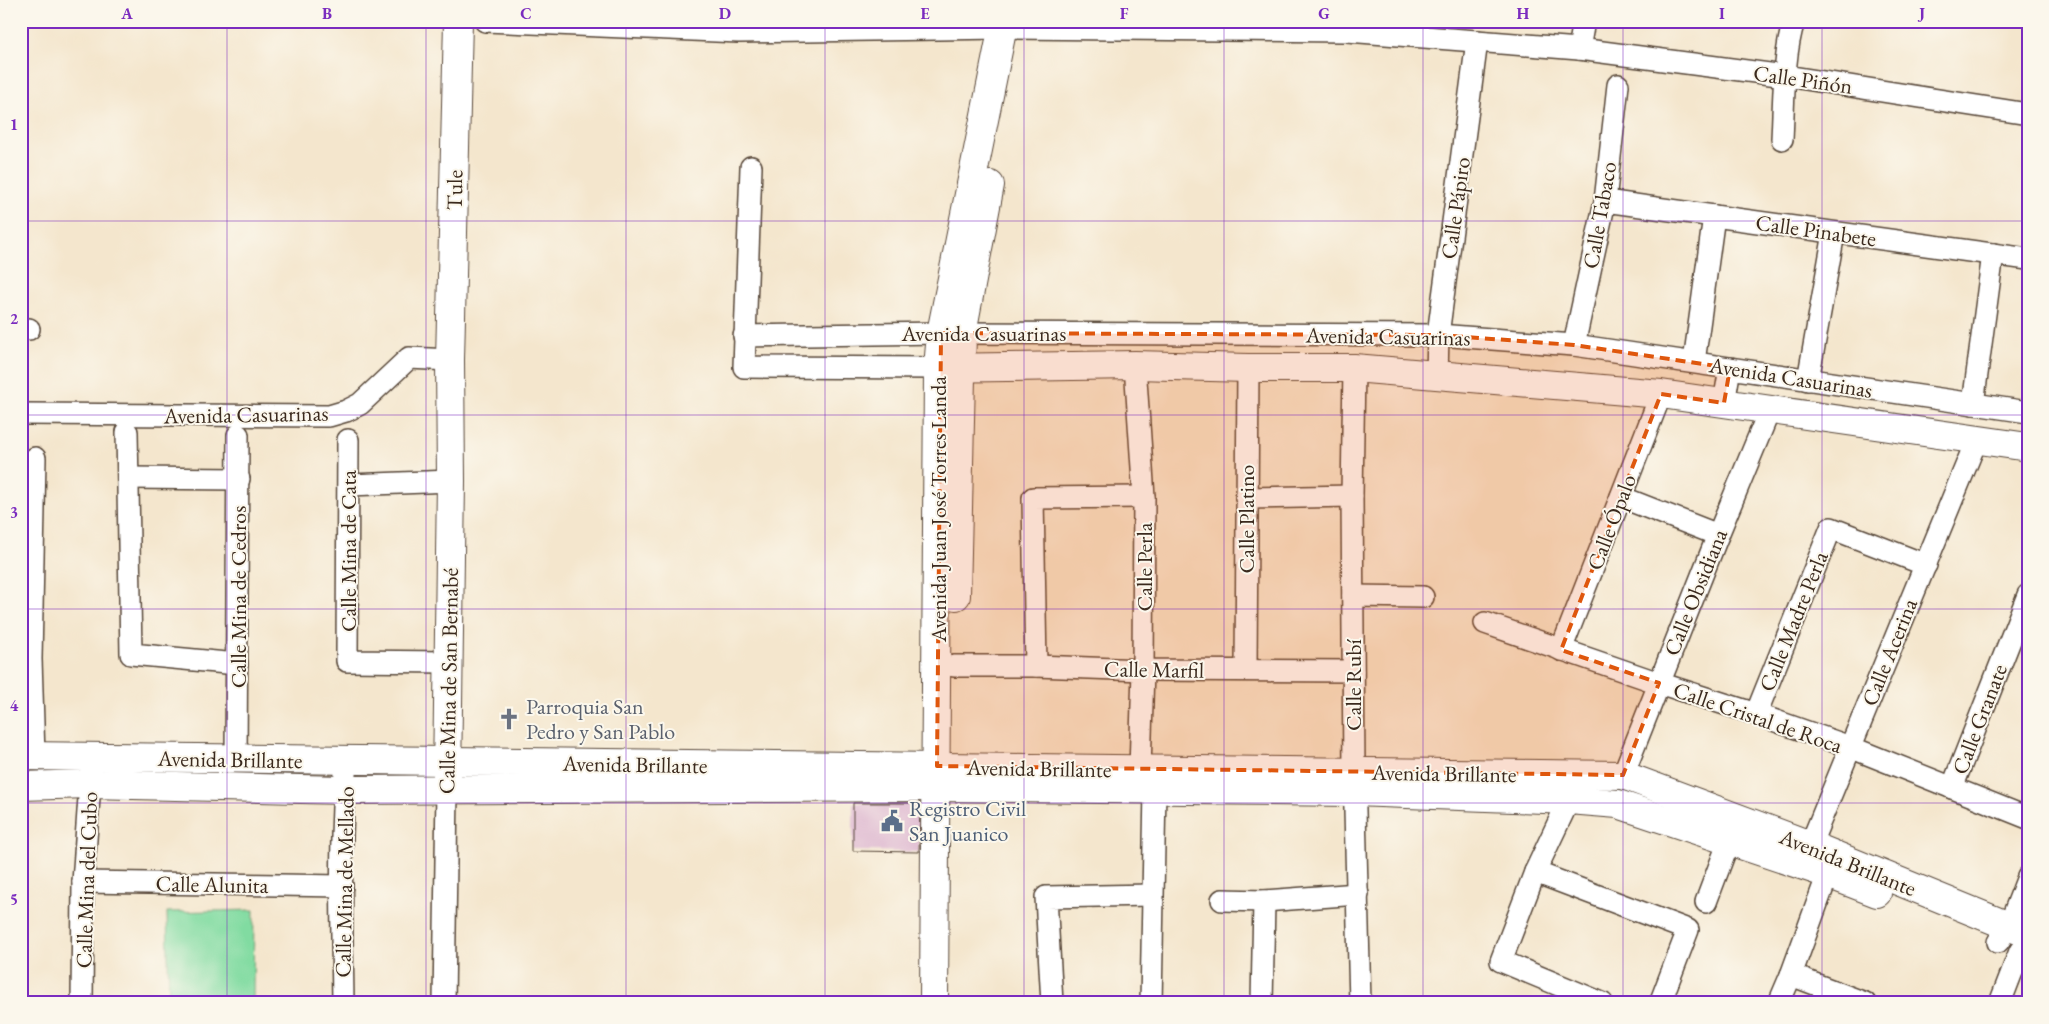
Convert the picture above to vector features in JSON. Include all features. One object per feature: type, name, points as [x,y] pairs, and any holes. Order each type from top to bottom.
[{"type":"main road","name":"Tule","points":[[450,360],[458,21]]},
{"type":"main road","name":"Avenida Juan José Torres Landa","points":[[934,1003],[944,777],[951,333],[1013,25]]},
{"type":"main road","name":"Calle Mina de San Bernabé","points":[[447,789],[451,481],[450,360]]},
{"type":"main road","name":"Avenida Casuarinas","points":[[950,367],[1135,365],[1354,368],[1661,394],[2028,447]]},
{"type":"main road","name":"Avenida Juan José Torres Landa","points":[[950,367],[954,666],[944,777],[953,1003]]},
{"type":"main road","name":"Avenida Brillante","points":[[28,756],[446,762],[944,777],[1147,780],[1354,782],[1623,775],[1806,855],[2017,941]]},
{"type":"main road","name":"Avenida Brillante","points":[[21,786],[90,784],[343,790],[447,789],[944,777]]},
{"type":"main road","name":"Avenida Brillante","points":[[1354,782],[1618,804],[1730,840],[1806,855]]},
{"type":"street","name":"Calle Piñón","points":[[485,21],[740,27],[1013,25],[1348,26],[1477,41],[1579,49],[1786,76],[2028,114]]},
{"type":"street","points":[[1579,49],[1584,21]]},
{"type":"street","points":[[1782,139],[1786,76],[1794,21]]},
{"type":"street","name":"Calle Pápiro","points":[[1437,375],[1438,335],[1477,41]]},
{"type":"street","name":"Calle Tabaco","points":[[1574,345],[1605,201],[1618,85]]},
{"type":"street","points":[[744,336],[751,167]]},
{"type":"street","name":"Calle Pinabete","points":[[1605,201],[2028,259]]},
{"type":"street","points":[[1694,362],[1714,216]]},
{"type":"street","points":[[1808,380],[1834,233]]},
{"type":"street","points":[[1973,404],[1993,254]]},
{"type":"street","name":"Avenida Casuarinas","points":[[950,367],[744,367],[744,336],[951,333],[1438,335],[1574,345],[2028,412]]},
{"type":"street","name":"Avenida Casuarinas","points":[[21,414],[329,416],[360,404],[409,358],[450,360]]},
{"type":"street","name":"Calle Perla","points":[[1135,365],[1144,497],[1143,670],[1152,895],[1151,1003]]},
{"type":"street","name":"Calle Platino","points":[[1246,670],[1248,368]]},
{"type":"street","name":"Calle Rubí","points":[[1354,368],[1352,496],[1354,782],[1360,1003]]},
{"type":"street","points":[[1724,403],[1730,368]]},
{"type":"street","name":"Calle Ópalo","points":[[1561,650],[1661,394]]},
{"type":"street","name":"Calle Obsidiana","points":[[1623,775],[1718,535],[1770,410]]},
{"type":"street","points":[[127,432],[131,654],[237,664]]},
{"type":"street","name":"Calle Mina de Cedros","points":[[236,759],[238,435]]},
{"type":"street","name":"Calle Acerina","points":[[1806,855],[1977,439]]},
{"type":"street","name":"Calle Mina de Cata","points":[[348,440],[348,661],[448,662]]},
{"type":"street","points":[[28,756],[26,658],[28,481],[34,458]]},
{"type":"street","points":[[128,478],[238,479]]},
{"type":"street","points":[[349,485],[451,481]]},
{"type":"street","points":[[1246,498],[1352,496]]},
{"type":"street","points":[[1036,666],[1033,498],[1144,497]]},
{"type":"street","points":[[1621,497],[1718,535]]},
{"type":"street","name":"Calle Madre Perla","points":[[1756,714],[1830,528],[1926,565]]},
{"type":"street","name":"Calle Granate","points":[[1952,788],[2028,595]]},
{"type":"street","points":[[1353,596],[1423,597]]},
{"type":"street","name":"Calle Cristal de Roca","points":[[1485,623],[1756,714],[1850,748],[2028,818]]},
{"type":"street","name":"Calle Marfil","points":[[954,666],[1036,666],[1143,670],[1353,671]]},
{"type":"street","name":"Calle Mina del Cubo","points":[[82,1003],[83,882],[92,756]]},
{"type":"street","name":"Calle Mina de Mellado","points":[[343,1003],[343,790],[346,760]]},
{"type":"street","name":"Calle Mina de San Bernabé","points":[[444,1003],[447,789]]},
{"type":"street","points":[[1569,800],[1535,872],[1501,961],[1602,1003]]},
{"type":"street","points":[[1706,902],[1730,840]]},
{"type":"street","points":[[1779,1003],[1831,865]]},
{"type":"street","points":[[1535,872],[1688,930],[1660,1003]]},
{"type":"street","points":[[2000,1003],[2017,941],[2028,877]]},
{"type":"street","name":"Calle Alunita","points":[[83,882],[342,886]]},
{"type":"street","points":[[1222,900],[1264,901],[1358,894]]},
{"type":"street","points":[[1052,1003],[1046,897],[1152,895]]},
{"type":"street","points":[[1262,1003],[1264,901]]},
{"type":"street","points":[[1791,975],[1864,1003]]},
{"type":"highlighted area","points":[[941,333],[1438,335],[1574,345],[1730,368],[1724,403],[1661,394],[1561,650],[1659,683],[1623,775],[937,766]]},
{"type":"green space","points":[[254,910],[253,1003],[169,1003],[167,912]]},
{"type":"building","name":"Registro Civil San Juanico","points":[[853,803],[920,803],[919,852],[853,851]]},
{"type":"place","name":"Parroquia San Pedro y San Pablo","points":[[509,719]]},
{"type":"place","name":"Registro Civil San Juanico","points":[[892,821]]}]
